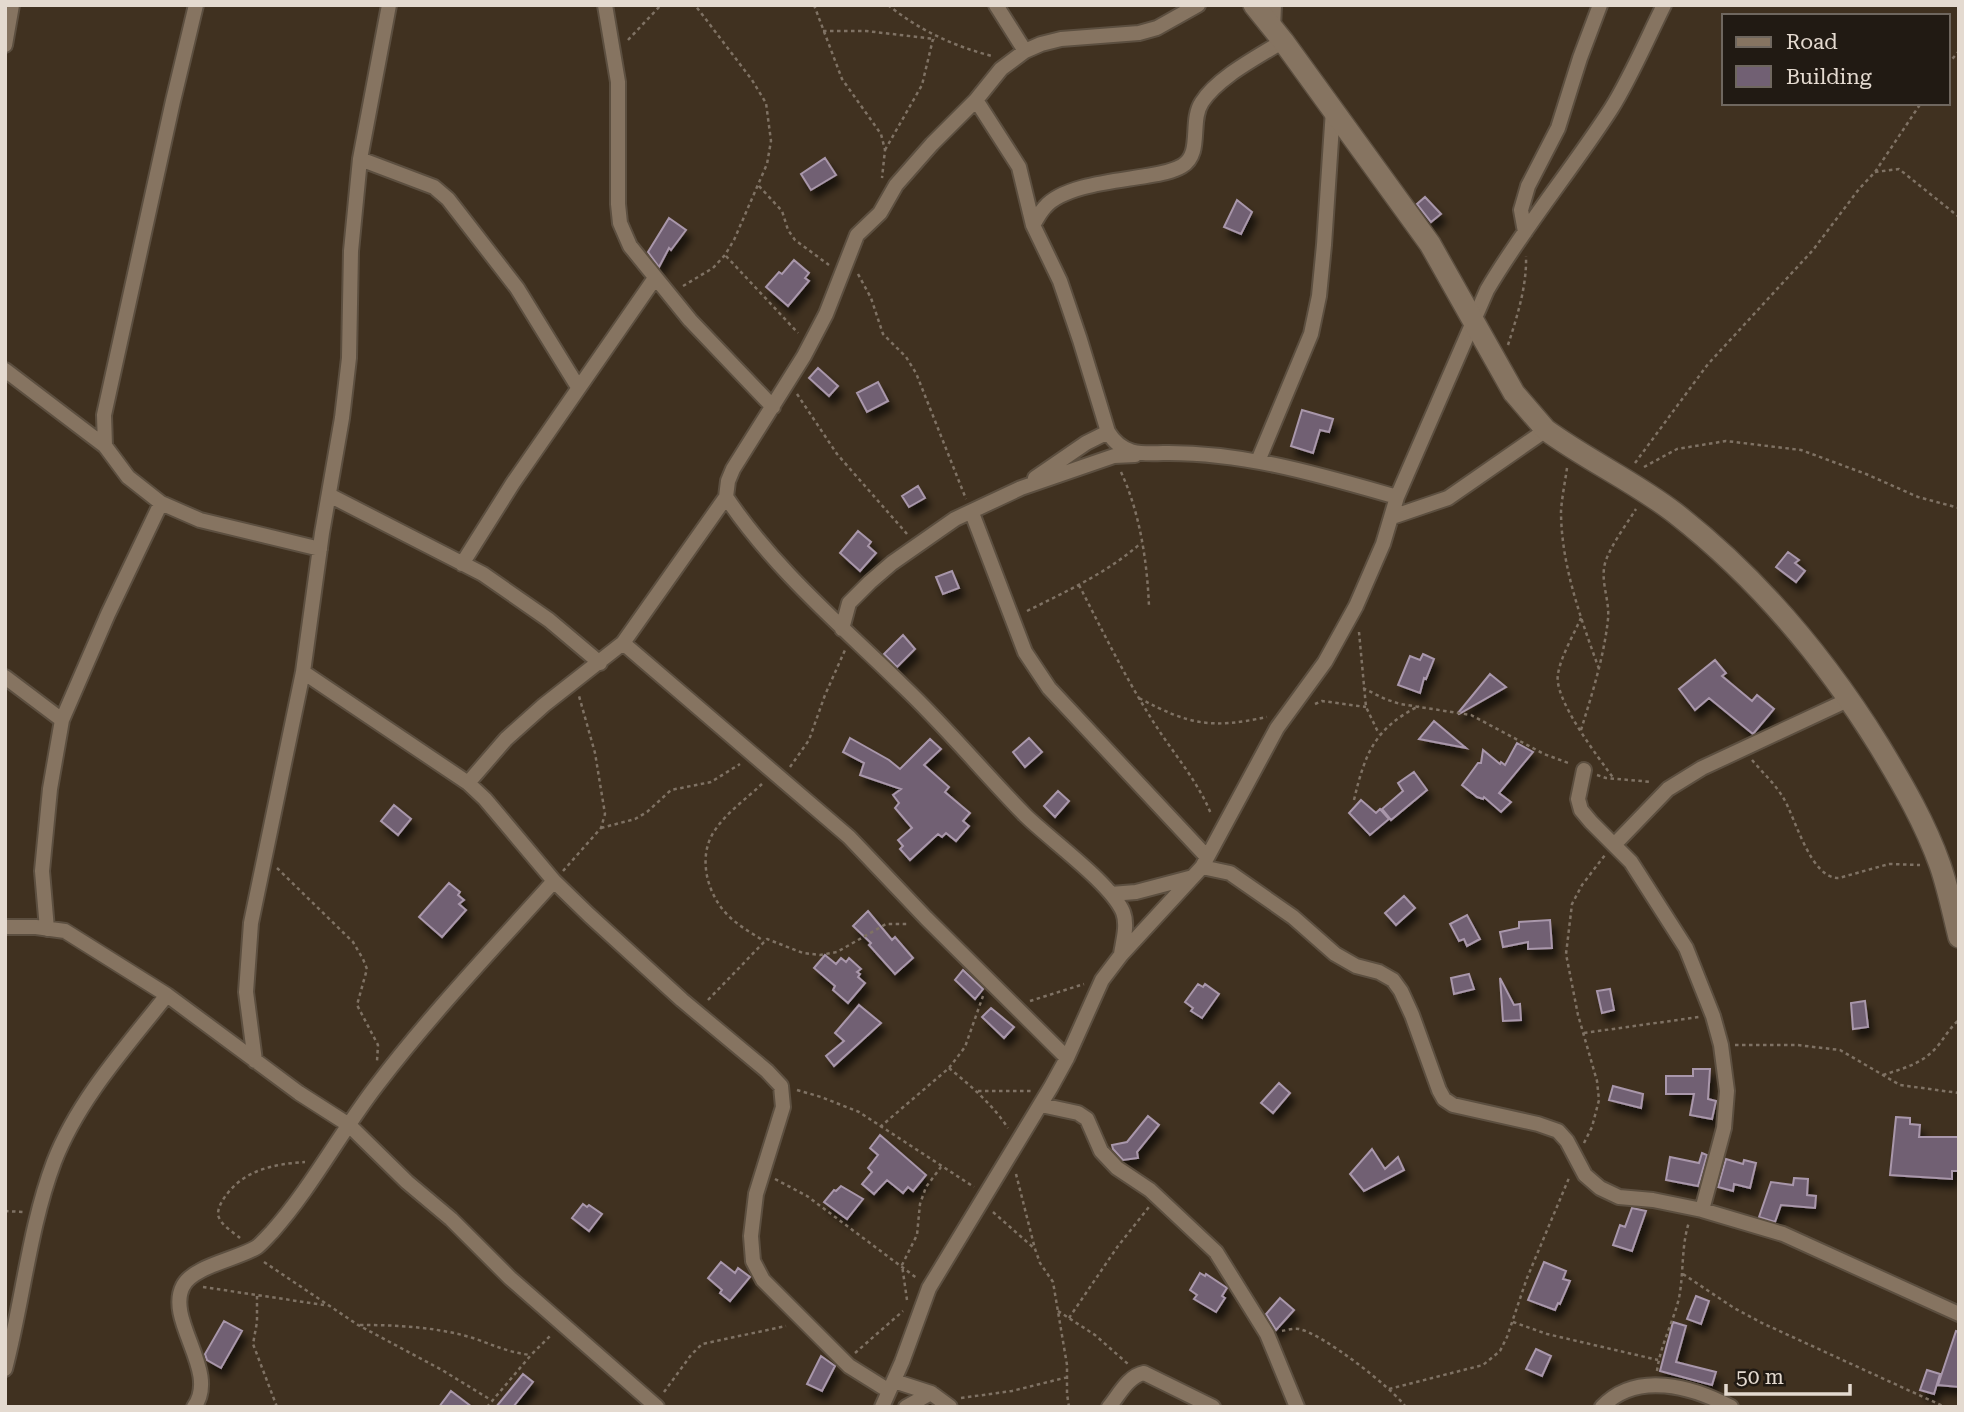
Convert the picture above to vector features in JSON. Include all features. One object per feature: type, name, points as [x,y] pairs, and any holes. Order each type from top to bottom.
[{"type":"street","points":[[5,45],[12,5]]},
{"type":"street","points":[[105,446],[104,415],[173,101],[197,5]]},
{"type":"street","points":[[255,1060],[246,992],[251,923],[303,672],[349,358],[351,251],[360,159],[388,5]]},
{"type":"street","points":[[605,5],[618,82],[620,223],[630,246],[654,278],[773,407]]},
{"type":"street","points":[[996,5],[1025,51]]},
{"type":"street","points":[[468,783],[506,739],[623,643],[726,497],[733,470],[809,346],[843,275],[858,235],[880,213],[896,186],[932,144],[976,100],[1001,69],[1025,51],[1041,44],[1061,39],[1139,33],[1157,28],[1198,5]]},
{"type":"street","points":[[1254,5],[1430,244],[1514,393],[1546,430],[1697,531],[1772,601],[1850,699],[1902,782],[1928,834],[1941,867],[1959,937]]},
{"type":"street","points":[[1274,5],[1278,35]]},
{"type":"street","points":[[1525,232],[1521,210],[1528,186],[1558,128],[1600,5]]},
{"type":"street","points":[[882,1407],[929,1288],[1068,1058],[1102,980],[1200,867],[1287,713],[1325,662],[1356,606],[1392,517],[1397,497],[1473,320],[1493,280],[1613,106],[1664,5]]},
{"type":"street","points":[[1033,225],[1045,207],[1062,195],[1158,174],[1186,164],[1191,158],[1194,146],[1195,117],[1200,103],[1210,91],[1278,35]]},
{"type":"street","points":[[976,100],[1019,167],[1033,225],[1060,281],[1108,432],[1114,441],[1126,450],[1139,455]]},
{"type":"street","points":[[1258,461],[1311,334],[1319,296],[1333,110]]},
{"type":"street","points":[[360,159],[434,187],[449,198],[517,288],[578,387]]},
{"type":"street","points":[[462,564],[513,483],[654,278]]},
{"type":"street","points":[[5,370],[105,446],[128,477],[162,503],[200,520],[320,549]]},
{"type":"street","points":[[1392,517],[1448,498],[1546,430]]},
{"type":"street","points":[[817,606],[849,603],[892,563],[955,519],[1021,488],[1086,443],[1108,432]]},
{"type":"street","points":[[1021,488],[1114,456],[1205,453],[1258,461],[1397,497]]},
{"type":"street","points":[[329,495],[483,574],[549,620],[600,663]]},
{"type":"street","points":[[726,497],[755,537],[817,606],[934,717],[1026,816],[1111,894],[1123,913],[1125,931],[1121,955]]},
{"type":"street","points":[[47,929],[43,871],[50,789],[62,720],[108,614],[162,503]]},
{"type":"street","points":[[972,513],[1025,652],[1049,688],[1200,867]]},
{"type":"street","points":[[846,634],[849,603]]},
{"type":"street","points":[[623,643],[849,837],[933,926],[1068,1058]]},
{"type":"street","points":[[303,672],[468,783],[485,799],[554,881],[625,950],[767,1071],[781,1086],[783,1107],[756,1194],[751,1236],[754,1261],[763,1280],[859,1374],[891,1386],[931,1393],[948,1405]]},
{"type":"street","points":[[5,677],[62,720]]},
{"type":"street","points":[[1614,845],[1668,789],[1742,748],[1850,699]]},
{"type":"street","points":[[1584,770],[1578,799],[1581,810],[1632,862],[1686,948],[1713,1016],[1721,1045],[1727,1091],[1724,1128],[1698,1209]]},
{"type":"street","points":[[1217,837],[1230,873]]},
{"type":"street","points":[[1111,894],[1136,892],[1200,867],[1230,873],[1293,917],[1335,954],[1356,966],[1379,972],[1393,980],[1412,1015],[1444,1099],[1461,1108],[1538,1124],[1558,1131],[1567,1140],[1585,1175],[1600,1188],[1619,1197],[1698,1209],[1783,1234],[1959,1314]]},
{"type":"street","points":[[194,1407],[202,1392],[201,1377],[179,1301],[183,1284],[204,1269],[257,1247],[281,1222],[377,1085],[453,993],[554,881]]},
{"type":"street","points":[[5,927],[65,931],[167,995],[299,1093],[349,1125],[407,1182],[452,1219],[510,1278],[655,1405]]},
{"type":"street","points":[[5,1369],[54,1163],[82,1109],[167,995]]},
{"type":"street","points":[[1041,1105],[1077,1113],[1087,1119],[1101,1151],[1117,1168],[1158,1197],[1216,1252],[1267,1334],[1297,1407]]},
{"type":"street","points":[[1109,1407],[1128,1382],[1137,1374],[1144,1373],[1213,1407]]},
{"type":"street","points":[[1602,1407],[1624,1390],[1656,1385],[1682,1387],[1731,1407]]},
{"type":"street","points":[[906,1407],[931,1393]]},
{"type":"path","points":[[613,55],[661,5]]},
{"type":"path","points":[[669,295],[713,268],[725,255],[759,186],[771,141],[766,103],[752,80],[695,5]]},
{"type":"path","points":[[814,5],[842,79],[881,134],[885,150],[882,180]]},
{"type":"path","points":[[888,5],[942,40],[966,50],[1012,61]]},
{"type":"path","points":[[823,31],[866,31],[942,40]]},
{"type":"path","points":[[885,150],[922,85],[933,39]]},
{"type":"path","points":[[1623,479],[1708,364],[1813,250],[1875,172],[1920,105]]},
{"type":"path","points":[[1875,172],[1899,169],[1959,217]]},
{"type":"path","points":[[759,186],[782,211],[788,230],[795,240],[843,275]]},
{"type":"path","points":[[1498,366],[1511,336],[1525,281],[1525,232]]},
{"type":"path","points":[[725,255],[809,346]]},
{"type":"path","points":[[849,259],[871,298],[883,334],[916,373],[972,513]]},
{"type":"path","points":[[788,382],[837,454],[916,545]]},
{"type":"path","points":[[1623,479],[1677,449],[1726,441],[1812,453],[1918,496],[1959,508]]},
{"type":"path","points":[[1570,447],[1561,510],[1563,540],[1581,618],[1599,670]]},
{"type":"path","points":[[1114,456],[1131,498],[1148,574],[1149,606]]},
{"type":"path","points":[[1581,730],[1599,670],[1608,620],[1603,573],[1606,560],[1645,494]]},
{"type":"path","points":[[1012,619],[1079,585],[1121,560],[1141,543]]},
{"type":"path","points":[[1079,585],[1139,698],[1204,796],[1217,837]]},
{"type":"path","points":[[1356,606],[1366,707],[1379,734]]},
{"type":"path","points":[[1581,618],[1558,672],[1557,684],[1581,730],[1614,779]]},
{"type":"path","points":[[846,634],[809,740],[779,775],[740,804],[713,833],[707,847],[705,872],[714,896],[724,912],[736,923],[764,940],[773,940],[803,953],[820,955],[837,952],[886,924],[933,926]]},
{"type":"path","points":[[554,881],[601,828],[605,814],[598,772],[575,681]]},
{"type":"path","points":[[1363,688],[1385,699],[1471,715],[1544,754],[1584,770],[1614,779],[1651,782],[1668,789]]},
{"type":"path","points":[[1139,698],[1179,718],[1195,722],[1219,724],[1287,713]]},
{"type":"path","points":[[1311,705],[1322,701],[1366,707]]},
{"type":"path","points":[[1354,800],[1360,772],[1379,734],[1400,715],[1419,706]]},
{"type":"path","points":[[1742,748],[1784,798],[1800,835],[1824,874],[1839,878],[1889,864],[1941,867]]},
{"type":"path","points":[[601,828],[635,820],[671,790],[711,782],[741,763],[760,759]]},
{"type":"path","points":[[1389,1389],[1483,1365],[1500,1351],[1513,1322],[1527,1278],[1592,1127],[1599,1100],[1597,1081],[1573,995],[1566,954],[1573,904],[1582,885],[1614,845]]},
{"type":"path","points":[[265,855],[353,942],[363,959],[366,969],[357,1004],[378,1045],[377,1085]]},
{"type":"path","points":[[698,1013],[764,940]]},
{"type":"path","points":[[880,1127],[949,1068],[965,1047],[988,980]]},
{"type":"path","points":[[1013,1006],[1102,980]]},
{"type":"path","points":[[1584,1033],[1713,1016]]},
{"type":"path","points":[[1883,1074],[1909,1067],[1922,1059],[1934,1050],[1959,1020]]},
{"type":"path","points":[[1721,1045],[1797,1045],[1840,1050],[1900,1085],[1959,1093]]},
{"type":"path","points":[[949,1068],[998,1113],[1014,1148],[1035,1249],[1040,1263],[1053,1282],[1068,1377],[1066,1394],[1069,1407]]},
{"type":"path","points":[[781,1086],[845,1106],[880,1127],[984,1198],[1035,1249]]},
{"type":"path","points":[[976,1091],[1019,1092],[1051,1087]]},
{"type":"path","points":[[307,1161],[261,1169],[234,1184],[222,1200],[218,1213],[222,1222],[239,1237],[255,1258],[280,1271],[358,1325],[491,1400]]},
{"type":"path","points":[[902,1265],[917,1235],[920,1204],[926,1188],[941,1167]]},
{"type":"path","points":[[762,1172],[807,1196],[902,1265],[929,1288]]},
{"type":"path","points":[[1069,1318],[1118,1246],[1158,1197]]},
{"type":"path","points":[[1656,1385],[1658,1360],[1673,1320],[1683,1274],[1683,1250],[1698,1209]]},
{"type":"path","points":[[1683,1274],[1762,1323],[1945,1407]]},
{"type":"path","points":[[183,1284],[328,1306]]},
{"type":"path","points":[[257,1296],[257,1322],[253,1344],[277,1407]]},
{"type":"path","points":[[844,1361],[908,1306]]},
{"type":"path","points":[[1057,1310],[1095,1335],[1137,1374]]},
{"type":"path","points":[[1513,1322],[1546,1334],[1658,1360]]},
{"type":"path","points":[[655,1405],[702,1344],[806,1323]]},
{"type":"path","points":[[358,1325],[425,1329],[471,1338],[514,1353],[531,1355]]},
{"type":"path","points":[[487,1407],[531,1355],[562,1325]]},
{"type":"path","points":[[1267,1334],[1298,1329],[1323,1340],[1389,1389],[1406,1407]]},
{"type":"path","points":[[948,1405],[962,1397],[1012,1391],[1068,1377]]},
{"type":"building","points":[[825,158],[836,175],[811,190],[801,174]]},
{"type":"building","points":[[1425,197],[1441,214],[1431,222],[1417,204]]},
{"type":"building","points":[[1237,200],[1252,212],[1241,234],[1224,227]]},
{"type":"building","points":[[669,218],[686,230],[671,250],[669,248],[659,267],[648,252]]},
{"type":"building","points":[[794,260],[809,273],[805,278],[809,281],[788,306],[766,287]]},
{"type":"building","points":[[818,368],[838,386],[829,396],[809,378]]},
{"type":"building","points":[[878,382],[888,401],[867,412],[857,393]]},
{"type":"building","points":[[1302,410],[1333,419],[1329,432],[1320,430],[1313,453],[1291,446]]},
{"type":"building","points":[[918,486],[925,498],[909,507],[902,496]]},
{"type":"building","points":[[858,531],[871,542],[868,546],[876,553],[860,571],[840,553]]},
{"type":"building","points":[[1788,552],[1799,560],[1795,563],[1805,571],[1796,582],[1776,567]]},
{"type":"building","points":[[952,571],[959,588],[943,594],[936,577]]},
{"type":"building","points":[[903,635],[915,649],[897,667],[884,654]]},
{"type":"building","points":[[1423,654],[1434,659],[1420,693],[1398,685],[1410,656],[1420,660]]},
{"type":"building","points":[[1715,660],[1726,673],[1722,676],[1752,701],[1757,695],[1774,709],[1753,734],[1709,698],[1695,710],[1679,689]]},
{"type":"building","points":[[1490,674],[1506,687],[1459,714],[1458,713]]},
{"type":"building","points":[[1434,721],[1466,748],[1419,739]]},
{"type":"building","points":[[850,738],[900,769],[930,739],[941,749],[924,765],[949,787],[945,792],[970,813],[963,821],[969,826],[956,841],[946,833],[942,837],[938,834],[910,860],[900,849],[903,846],[898,840],[912,828],[895,808],[899,803],[893,795],[901,789],[860,775],[864,763],[843,752]]},
{"type":"building","points":[[1029,738],[1042,752],[1025,767],[1013,752]]},
{"type":"building","points":[[1517,743],[1533,752],[1499,793],[1511,802],[1501,812],[1484,797],[1477,797],[1462,785],[1478,763],[1481,763],[1483,750],[1505,765]]},
{"type":"building","points":[[1414,772],[1427,790],[1391,820],[1382,809],[1403,791],[1398,783]]},
{"type":"building","points":[[1058,791],[1069,801],[1055,817],[1044,806]]},
{"type":"building","points":[[1361,800],[1376,813],[1380,809],[1389,819],[1370,835],[1349,813]]},
{"type":"building","points":[[394,805],[411,819],[398,835],[381,821]]},
{"type":"building","points":[[449,883],[460,892],[458,895],[464,900],[459,904],[466,910],[442,937],[419,917]]},
{"type":"building","points":[[1404,896],[1415,908],[1396,925],[1385,913]]},
{"type":"building","points":[[868,911],[892,940],[895,937],[913,958],[895,974],[869,945],[871,943],[853,926]]},
{"type":"building","points":[[1467,915],[1480,939],[1467,946],[1464,939],[1459,941],[1450,924]]},
{"type":"building","points":[[1550,920],[1552,948],[1528,949],[1528,942],[1503,947],[1500,932],[1519,928],[1519,922]]},
{"type":"building","points":[[825,955],[836,964],[841,958],[846,962],[849,958],[861,969],[857,972],[860,974],[858,977],[865,983],[848,1003],[833,990],[835,986],[814,968]]},
{"type":"building","points":[[963,970],[983,989],[975,999],[955,980]]},
{"type":"building","points":[[1469,974],[1474,989],[1454,994],[1451,978]]},
{"type":"building","points":[[1500,978],[1514,1005],[1520,1004],[1521,1020],[1503,1021]]},
{"type":"building","points":[[1198,984],[1203,987],[1205,984],[1219,994],[1202,1018],[1191,1011],[1193,1008],[1185,1002]]},
{"type":"building","points":[[1610,989],[1614,1010],[1602,1013],[1597,991]]},
{"type":"building","points":[[1865,1001],[1868,1027],[1853,1029],[1851,1003]]},
{"type":"building","points":[[859,1005],[881,1023],[834,1066],[826,1056],[844,1041],[835,1033]]},
{"type":"building","points":[[991,1008],[1014,1027],[1004,1038],[982,1017]]},
{"type":"building","points":[[1693,1069],[1710,1069],[1708,1099],[1716,1101],[1712,1119],[1690,1115],[1694,1094],[1666,1094],[1666,1076],[1693,1076]]},
{"type":"building","points":[[1279,1083],[1290,1093],[1273,1113],[1261,1103]]},
{"type":"building","points":[[1613,1086],[1643,1094],[1641,1108],[1609,1100]]},
{"type":"building","points":[[1148,1116],[1159,1125],[1137,1152],[1138,1158],[1123,1160],[1112,1145],[1127,1142]]},
{"type":"building","points":[[1896,1117],[1910,1118],[1910,1124],[1920,1125],[1919,1137],[1959,1137],[1959,1171],[1952,1171],[1952,1179],[1890,1175]]},
{"type":"building","points":[[880,1135],[926,1175],[913,1191],[908,1187],[903,1193],[887,1180],[874,1194],[862,1184],[872,1172],[868,1168],[878,1155],[870,1148]]},
{"type":"building","points":[[1372,1149],[1385,1169],[1398,1157],[1404,1170],[1364,1191],[1350,1174]]},
{"type":"building","points":[[1702,1153],[1707,1155],[1698,1186],[1666,1180],[1670,1157],[1699,1163]]},
{"type":"building","points":[[1726,1159],[1743,1164],[1744,1160],[1756,1163],[1750,1188],[1734,1184],[1733,1191],[1718,1187]]},
{"type":"building","points":[[1794,1178],[1808,1179],[1807,1195],[1816,1196],[1815,1208],[1781,1205],[1775,1222],[1759,1217],[1771,1182],[1793,1185]]},
{"type":"building","points":[[841,1186],[863,1199],[847,1219],[824,1202]]},
{"type":"building","points":[[583,1204],[602,1214],[589,1231],[572,1218]]},
{"type":"building","points":[[1632,1208],[1646,1211],[1632,1251],[1613,1245],[1620,1225],[1625,1227]]},
{"type":"building","points":[[721,1262],[735,1273],[738,1268],[750,1277],[730,1301],[708,1278]]},
{"type":"building","points":[[1544,1262],[1566,1271],[1563,1279],[1570,1281],[1555,1310],[1528,1300]]},
{"type":"building","points":[[1200,1273],[1227,1288],[1222,1296],[1225,1298],[1216,1312],[1194,1299],[1197,1295],[1190,1290]]},
{"type":"building","points":[[1696,1296],[1709,1301],[1701,1324],[1687,1319]]},
{"type":"building","points":[[1280,1298],[1294,1310],[1276,1330],[1266,1314]]},
{"type":"building","points":[[224,1321],[242,1331],[221,1368],[207,1360],[205,1354]]},
{"type":"building","points":[[1673,1322],[1686,1326],[1676,1362],[1716,1372],[1712,1385],[1660,1371]]},
{"type":"building","points":[[1956,1331],[1959,1332],[1959,1387],[1938,1385]]},
{"type":"building","points":[[1536,1349],[1551,1356],[1542,1376],[1526,1369]]},
{"type":"building","points":[[821,1356],[835,1366],[822,1391],[807,1384]]},
{"type":"building","points":[[1927,1370],[1940,1374],[1934,1394],[1920,1390]]},
{"type":"building","points":[[523,1374],[533,1382],[513,1407],[496,1407]]},
{"type":"building","points":[[451,1391],[472,1407],[439,1407]]}]
